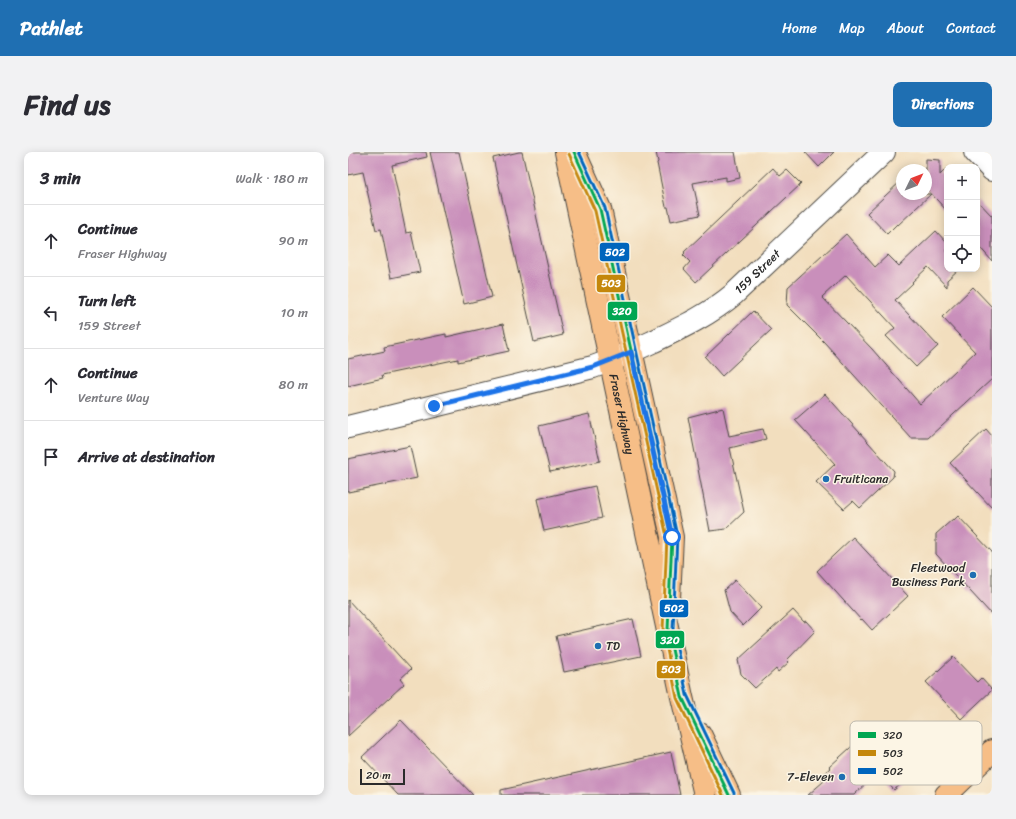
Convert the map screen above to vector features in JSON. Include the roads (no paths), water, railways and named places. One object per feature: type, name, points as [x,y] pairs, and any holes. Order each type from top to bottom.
[{"type":"main road","name":"Fraser Highway","points":[[566,152],[682,697],[705,795]]},
{"type":"main road","name":"Fraser Highway","points":[[574,152],[600,209],[672,537],[668,630]]},
{"type":"main road","name":"Fraser Highway","points":[[682,697],[729,795]]},
{"type":"main road","points":[[982,761],[992,751]]},
{"type":"main road","points":[[946,795],[956,785]]},
{"type":"street","name":"159 Street","points":[[348,427],[593,367],[631,352],[679,329],[720,305],[738,291],[884,152]]},
{"type":"street","points":[[975,152],[992,170]]},
{"type":"place","name":"Fruiticana","points":[[826,479]]},
{"type":"place","name":"Fleetwood Business Park","points":[[973,575]]},
{"type":"place","name":"TD","points":[[598,646]]},
{"type":"place","name":"7-Eleven","points":[[842,777]]}]
